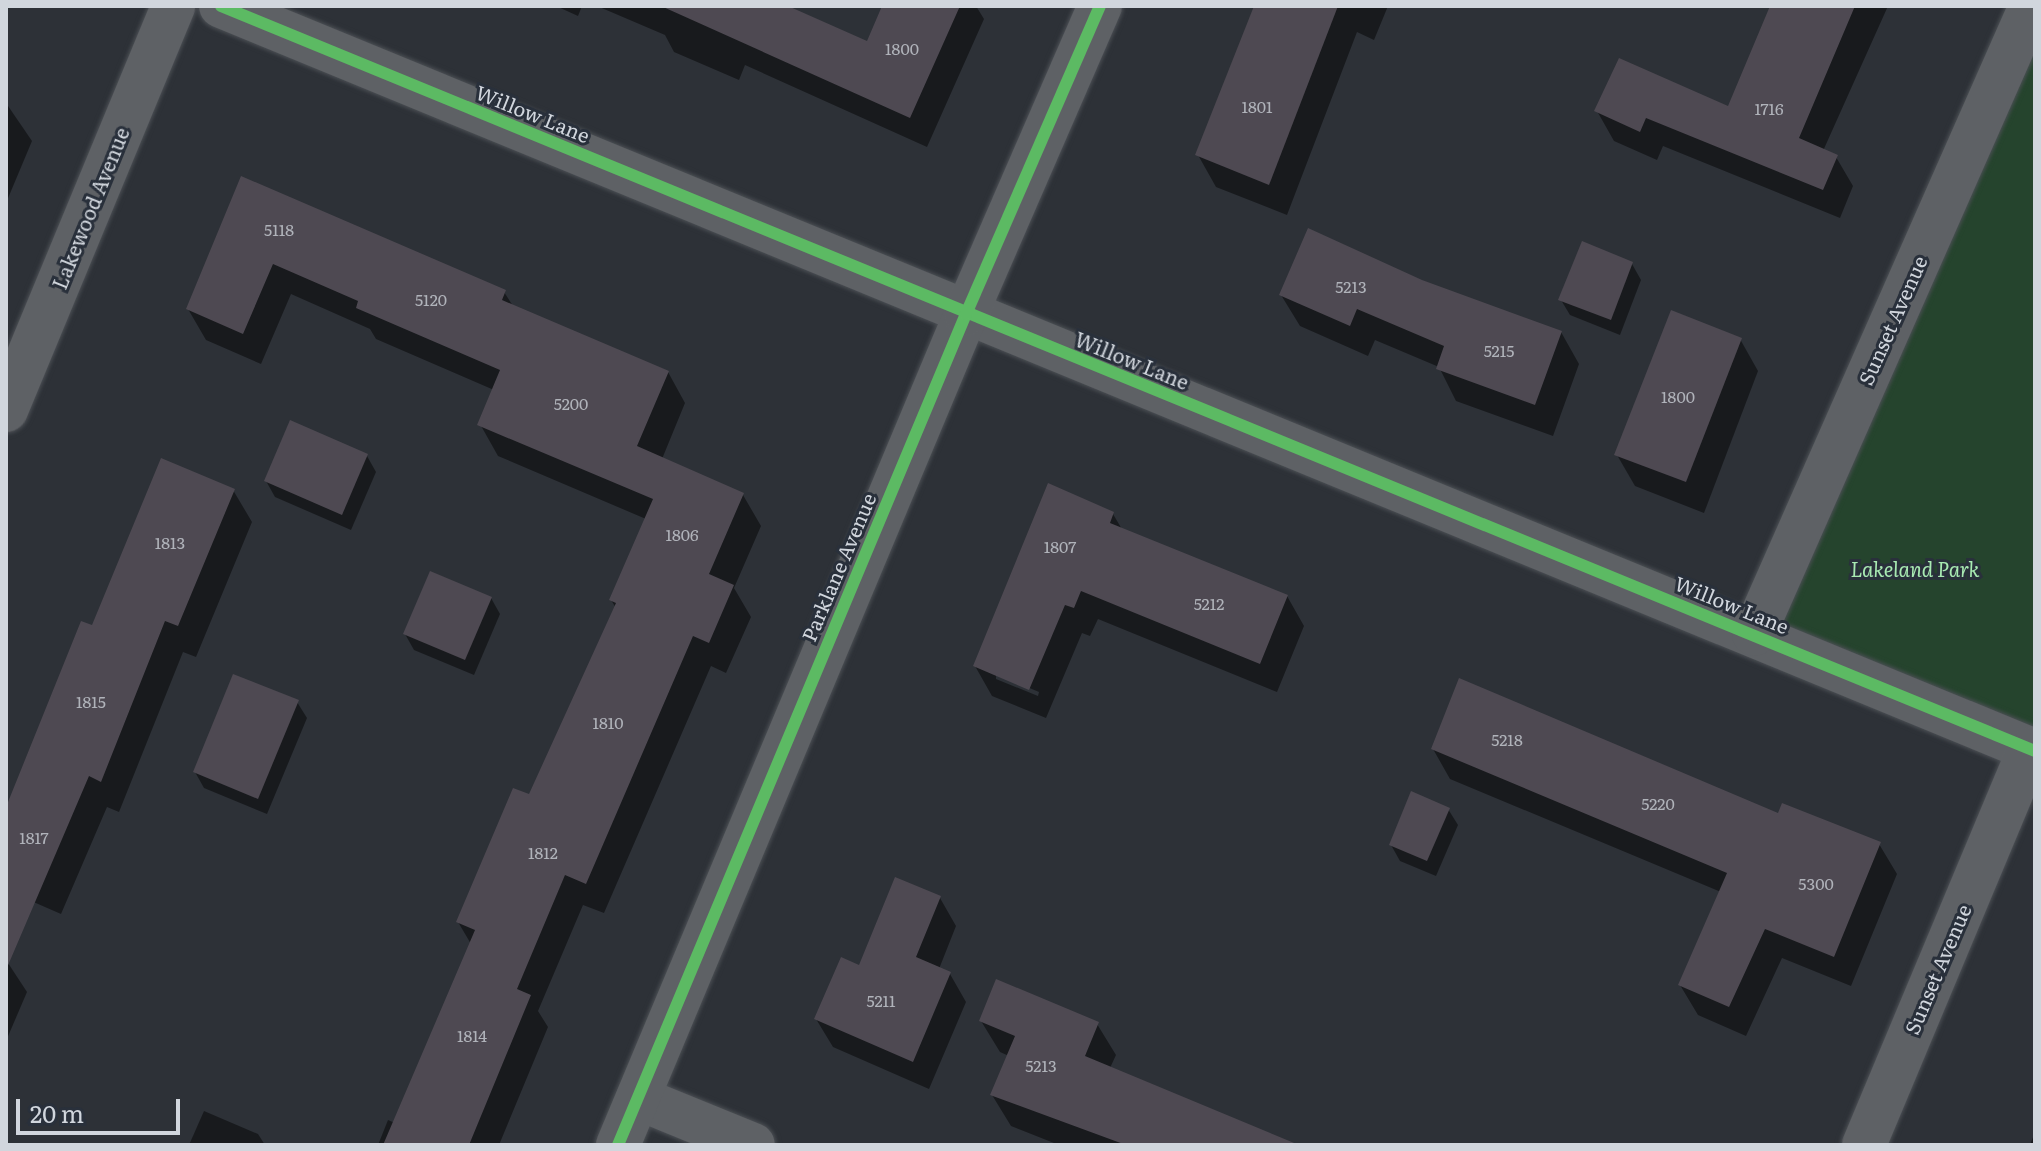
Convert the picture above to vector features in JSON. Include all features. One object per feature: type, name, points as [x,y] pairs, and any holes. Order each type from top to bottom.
[{"type":"street","name":"Lakewood Avenue","points":[[6,410],[173,6]]},
{"type":"street","name":"Willow Lane","points":[[221,6],[2032,750]]},
{"type":"street","name":"Parklane Avenue","points":[[618,1145],[966,314],[1100,6]]},
{"type":"street","name":"Sunset Avenue","points":[[1754,634],[2031,6]]},
{"type":"street","name":"Sunset Avenue","points":[[1864,1145],[2032,750]]},
{"type":"street","points":[[638,1098],[753,1145]]},
{"type":"green space","name":"Lakeland Park","points":[[2035,6],[2035,751],[1754,634]]},
{"type":"building","points":[[661,6],[788,6],[867,41],[882,6],[960,6],[910,118]]},
{"type":"building","points":[[1254,6],[1338,6],[1269,185],[1195,155]]},
{"type":"building","points":[[1770,6],[1855,6],[1799,138],[1838,155],[1823,190],[1646,118],[1640,132],[1594,111],[1619,58],[1728,106]]},
{"type":"building","points":[[241,176],[506,290],[502,300],[669,371],[637,446],[744,493],[709,574],[734,585],[709,643],[693,636],[586,884],[565,875],[517,989],[531,995],[469,1145],[383,1145],[475,930],[456,922],[513,788],[529,794],[616,603],[609,600],[653,499],[477,425],[500,370],[356,308],[358,301],[273,264],[243,334],[186,309]]},
{"type":"building","points":[[1308,228],[1422,280],[1562,331],[1535,405],[1436,369],[1444,346],[1357,309],[1350,326],[1279,295]]},
{"type":"building","points":[[1582,241],[1633,262],[1611,320],[1558,300]]},
{"type":"building","points":[[1671,310],[1742,338],[1686,482],[1614,455]]},
{"type":"building","points":[[290,420],[368,454],[342,515],[264,481]]},
{"type":"building","points":[[161,458],[235,489],[178,626],[165,621],[101,782],[89,776],[6,970],[6,807],[81,621],[92,625]]},
{"type":"building","points":[[1048,483],[1114,512],[1110,523],[1288,595],[1260,664],[1081,591],[1074,608],[1065,605],[1029,690],[973,666]]},
{"type":"building","points":[[430,571],[492,597],[465,660],[403,634]]},
{"type":"building","points":[[233,674],[299,700],[258,799],[193,772]]},
{"type":"building","points":[[1459,678],[1778,813],[1782,803],[1881,842],[1834,957],[1765,929],[1729,1007],[1678,985],[1727,873],[1431,749]]},
{"type":"building","points":[[1411,791],[1450,808],[1427,861],[1389,845]]},
{"type":"building","points":[[895,877],[941,896],[916,957],[951,972],[913,1062],[814,1019],[841,957],[859,965]]},
{"type":"building","points":[[996,979],[1099,1022],[1085,1056],[1299,1145],[1126,1145],[990,1095],[1015,1036],[979,1021]]},
{"type":"cycle path","points":[[221,6],[2035,751]]},
{"type":"cycle path","points":[[618,1145],[966,314],[1100,6]]}]
